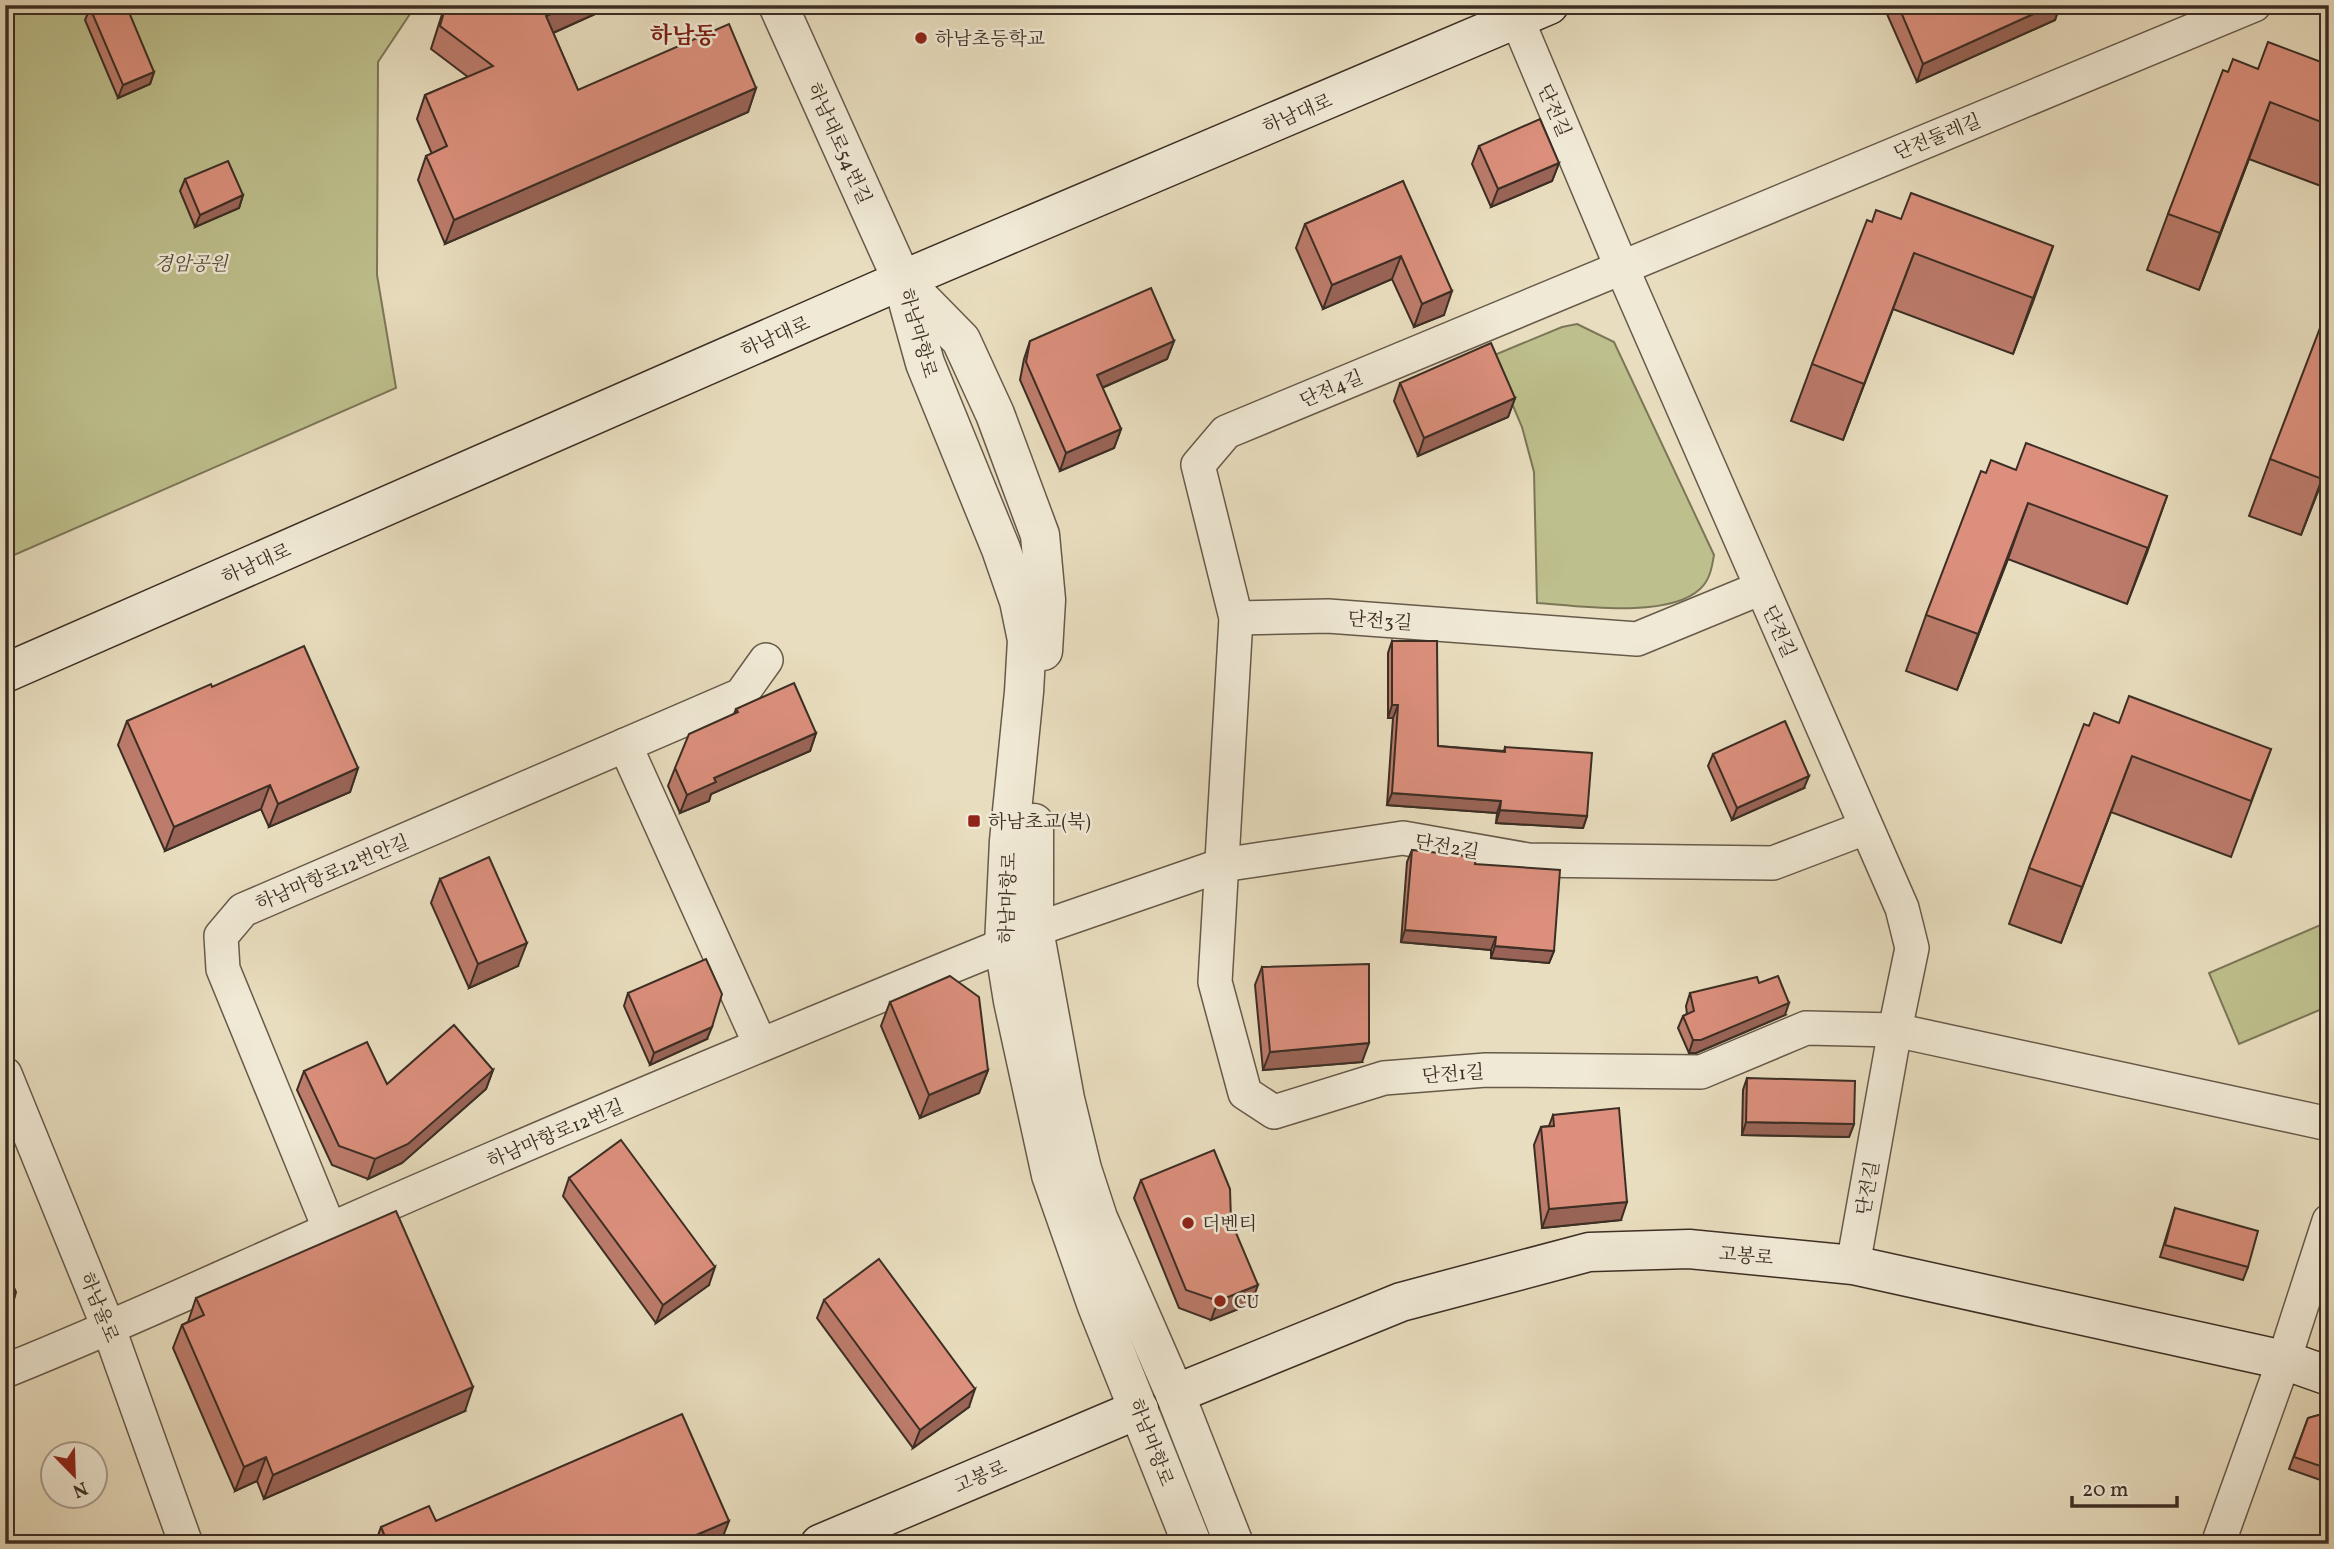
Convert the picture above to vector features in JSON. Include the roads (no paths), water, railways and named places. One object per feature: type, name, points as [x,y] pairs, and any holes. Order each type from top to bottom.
[{"type":"main road","name":"하남대로54번길","points":[[778,5],[902,280]]},
{"type":"main road","name":"하남대로","points":[[5,673],[902,280],[1533,12]]},
{"type":"main road","name":"하남마항로","points":[[902,280],[925,363],[1001,549],[1019,601],[1027,640],[1009,841],[1019,937],[1082,1169],[1098,1218],[1175,1394],[1234,1544]]},
{"type":"main road","name":"하남마항로","points":[[1019,937],[1013,1002],[1051,1175],[1097,1306],[1192,1544]]},
{"type":"main road","name":"고봉로","points":[[1175,1394],[1401,1302],[1589,1252],[1689,1249],[1853,1265],[2284,1360],[2329,1376]]},
{"type":"main road","name":"고봉로","points":[[820,1544],[1139,1409]]},
{"type":"street","name":"단전둘레길","points":[[1621,266],[2253,5]]},
{"type":"street","name":"단전길","points":[[1533,12],[1621,266],[1902,908],[1912,948],[1853,1265]]},
{"type":"street","name":"단전4길","points":[[1236,618],[1198,466],[1226,432],[1621,266]]},
{"type":"street","name":"단전3길","points":[[1236,618],[1328,616],[1637,639],[1761,588]]},
{"type":"street","points":[[1222,865],[1236,618]]},
{"type":"street","name":"하남마항로12번안길","points":[[330,1230],[223,969],[221,936],[243,910],[741,695],[766,660]]},
{"type":"street","points":[[625,745],[760,1044]]},
{"type":"street","name":"단전2길","points":[[1019,937],[1222,865],[1403,838],[1528,860],[1773,863],[1865,828]]},
{"type":"street","name":"단전1길","points":[[1222,865],[1215,982],[1245,1093],[1274,1112],[1384,1078],[1486,1070],[1701,1072],[1807,1028],[1895,1030]]},
{"type":"street","name":"하남마항로12번길","points":[[5,1371],[109,1329],[760,1044],[1019,937]]},
{"type":"street","points":[[1895,1030],[2329,1124]]},
{"type":"street","name":"하남울로","points":[[5,1074],[109,1329],[186,1544]]},
{"type":"street","points":[[2218,1544],[2284,1360],[2329,1221]]},
{"type":"street","points":[[1139,1409],[1175,1394]]},
{"type":"place","name":"하남초등학교","points":[[921,38]]},
{"type":"place","name":"하남초교(북)","points":[[974,821]]},
{"type":"place","name":"더벤티","points":[[1188,1223]]},
{"type":"place","name":"CU","points":[[1220,1301]]},
{"type":"district","name":"하남동","points":[[683,35]]},
{"type":"park label","name":"경암공원","points":[[191,263]]}]
